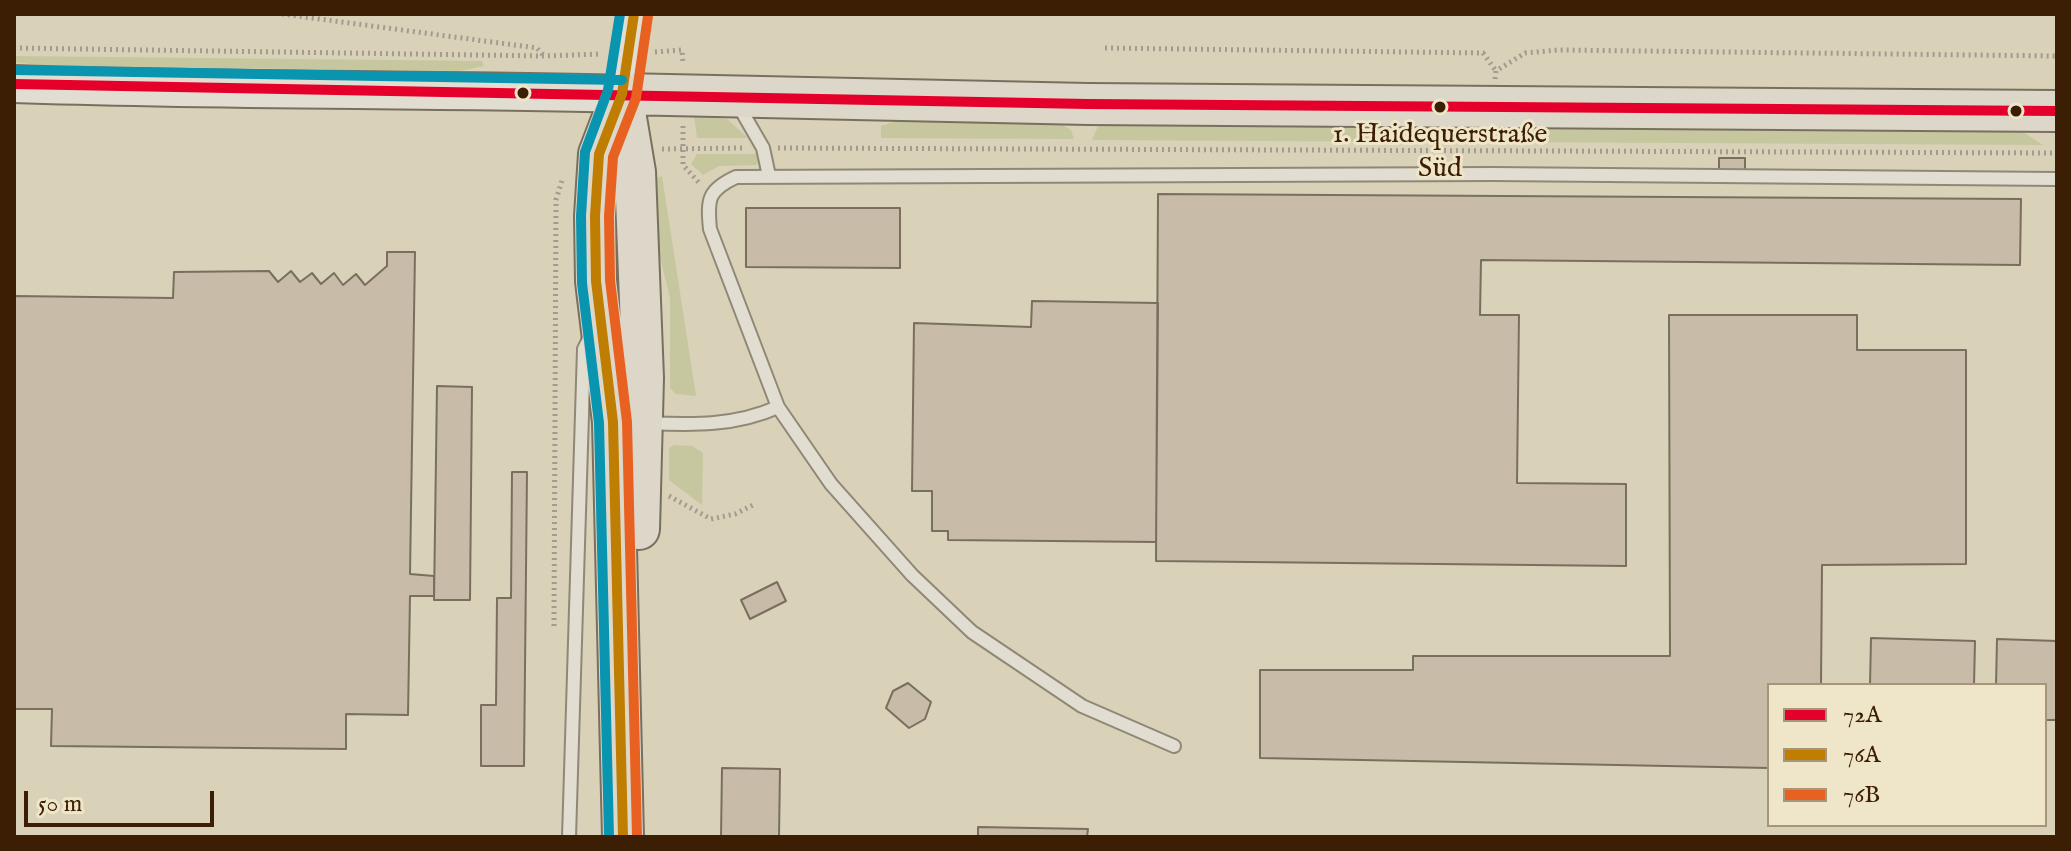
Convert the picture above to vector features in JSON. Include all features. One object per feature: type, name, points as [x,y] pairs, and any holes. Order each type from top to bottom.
[{"type":"main road","points":[[14,84],[216,90],[401,89],[734,99],[1494,89],[2057,111]]},
{"type":"main road","points":[[622,94],[599,154],[595,216],[599,318],[628,423]]},
{"type":"main road","points":[[622,94],[635,172],[628,423],[623,837]]},
{"type":"street","points":[[622,94],[634,14]]},
{"type":"lane","points":[[734,99],[763,148],[769,176]]},
{"type":"lane","points":[[1174,746],[1082,706],[972,632],[912,575],[831,484],[778,407],[710,229],[707,202],[719,185],[736,177],[769,176],[1431,174],[2057,179]]},
{"type":"lane","points":[[569,837],[584,349],[599,318]]},
{"type":"lane","points":[[628,423],[705,425],[751,417],[778,407]]},
{"type":"path","points":[[282,14],[537,48],[544,56]]},
{"type":"path","points":[[14,48],[579,55]]},
{"type":"path","points":[[1105,48],[1483,53],[1494,89]]},
{"type":"path","points":[[655,52],[682,50],[683,70]]},
{"type":"path","points":[[1494,89],[1525,53],[1558,50],[2057,56]]},
{"type":"path","points":[[683,117],[683,147]]},
{"type":"path","points":[[662,149],[2057,153]]},
{"type":"path","points":[[554,629],[556,200],[565,170]]},
{"type":"path","points":[[665,493],[711,519],[735,514],[755,504]]},
{"type":"green space","points":[[14,56],[482,61],[484,66],[459,71],[47,66],[14,62]]},
{"type":"green space","points":[[694,116],[727,119],[748,138],[697,138]]},
{"type":"green space","points":[[896,121],[1057,122],[1071,130],[1074,139],[881,138],[881,126]]},
{"type":"green space","points":[[1109,122],[1417,126],[1418,136],[1440,136],[1440,142],[1092,140],[1098,126]]},
{"type":"green space","points":[[1525,127],[2023,132],[2043,145],[1504,142],[1513,130]]},
{"type":"green space","points":[[697,154],[758,154],[761,158],[756,165],[719,166],[703,175],[691,164]]},
{"type":"green space","points":[[662,176],[696,396],[676,394],[670,388],[670,298],[655,236],[656,178]]},
{"type":"green space","points":[[674,445],[692,446],[703,453],[702,505],[669,480],[669,448]]},
{"type":"building","points":[[1719,158],[1745,158],[1745,170],[1719,170]]},
{"type":"building","points":[[1158,194],[2021,199],[2020,265],[1481,260],[1480,315],[1519,315],[1517,483],[1626,484],[1626,566],[1156,561]]},
{"type":"building","points":[[746,208],[900,208],[900,268],[746,267]]},
{"type":"building","points":[[387,252],[415,252],[410,574],[434,576],[434,596],[410,596],[408,715],[346,714],[346,749],[51,746],[52,709],[14,709],[14,296],[173,298],[174,272],[269,271],[278,282],[291,271],[300,282],[312,273],[321,284],[334,273],[343,285],[356,274],[365,285],[387,266]]},
{"type":"building","points":[[1032,301],[1158,303],[1156,542],[948,540],[948,531],[932,531],[932,491],[912,491],[914,323],[1031,327]]},
{"type":"building","points":[[1669,315],[1857,315],[1857,350],[1966,350],[1966,564],[1822,565],[1821,683],[1767,683],[1767,768],[1260,758],[1260,670],[1413,670],[1413,656],[1670,656]]},
{"type":"building","points":[[437,386],[472,387],[470,600],[434,600]]},
{"type":"building","points":[[512,472],[527,472],[524,766],[481,766],[481,705],[496,705],[497,598],[511,598]]},
{"type":"building","points":[[777,582],[786,601],[750,619],[741,600]]},
{"type":"building","points":[[1871,638],[1975,641],[1974,683],[1870,683]]},
{"type":"building","points":[[1997,639],[2057,641],[2057,720],[2047,720],[2047,683],[1996,683]]},
{"type":"building","points":[[908,683],[931,702],[925,719],[909,728],[886,708],[893,691]]},
{"type":"building","points":[[722,768],[780,769],[779,837],[721,837]]},
{"type":"building","points":[[978,827],[1088,829],[1087,837],[978,837]]},
{"type":"transit line","points":[[609,837],[599,423],[582,283],[581,216],[585,152],[608,90],[620,14]]},
{"type":"transit line","name":"76A","points":[[623,837],[613,422],[596,281],[595,216],[599,154],[622,94],[634,14]]},
{"type":"transit line","name":"76B","points":[[637,837],[627,422],[610,280],[609,216],[613,157],[636,98],[648,16]]},
{"type":"transit line","points":[[14,70],[622,80]]},
{"type":"transit line","name":"72A","points":[[14,84],[1088,104],[2057,111]]},
{"type":"place","name":"1. Haidequerstraße Süd","points":[[1440,107]]}]
